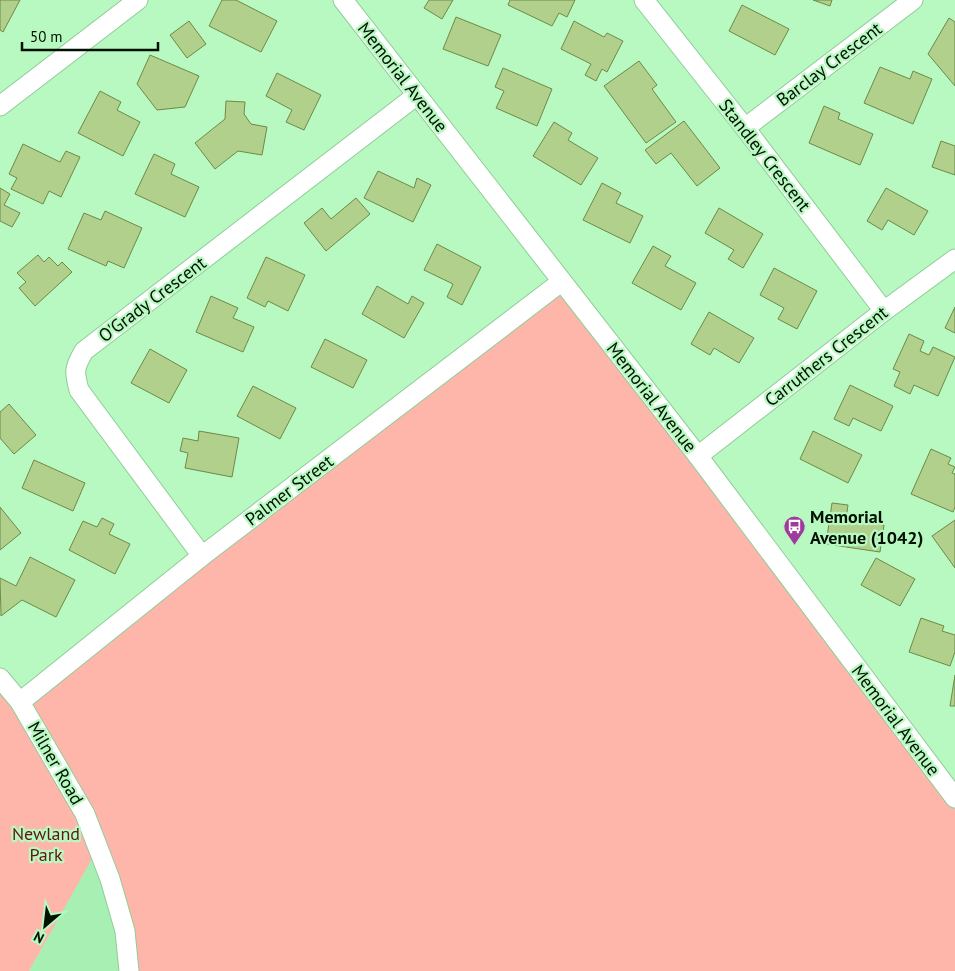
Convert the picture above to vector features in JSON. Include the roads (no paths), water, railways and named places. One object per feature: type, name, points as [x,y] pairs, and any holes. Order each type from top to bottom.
[{"type":"street","points":[[0,106],[138,0]]},
{"type":"street","name":"Memorial Avenue","points":[[343,0],[698,456],[955,798]]},
{"type":"street","name":"Standley Crescent","points":[[644,0],[745,128],[884,311]]},
{"type":"street","name":"Barclay Crescent","points":[[745,128],[913,0]]},
{"type":"street","name":"O'Grady Crescent","points":[[202,556],[79,390],[75,366],[84,351],[417,95]]},
{"type":"street","name":"Carruthers Crescent","points":[[698,456],[884,311],[955,259]]},
{"type":"street","name":"Palmer Street","points":[[20,702],[202,556],[561,282]]},
{"type":"street","name":"Milner Road","points":[[0,678],[20,702],[85,814],[110,879],[125,931],[129,971]]},
{"type":"place","name":"Memorial Avenue (1042)","points":[[794,545]]},
{"type":"park label","name":"Newland Park","points":[[46,843]]}]
